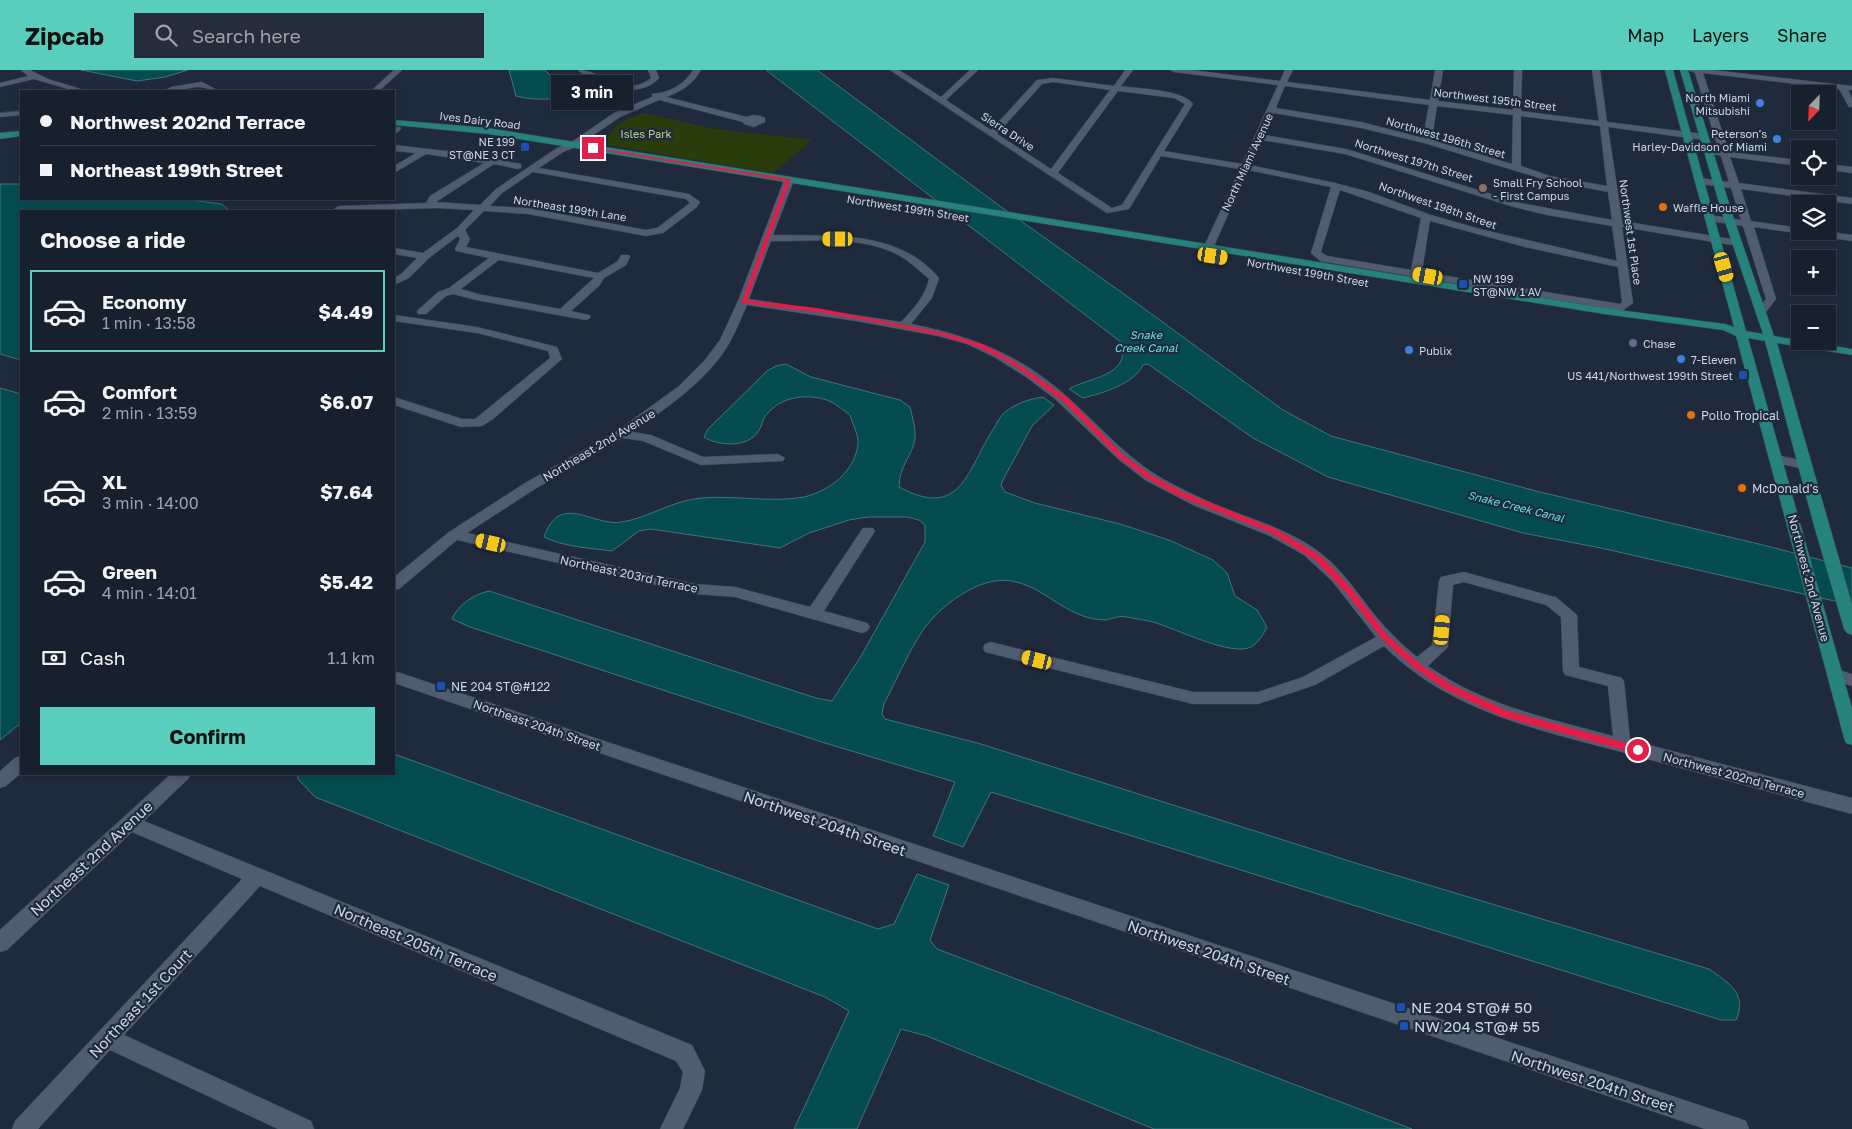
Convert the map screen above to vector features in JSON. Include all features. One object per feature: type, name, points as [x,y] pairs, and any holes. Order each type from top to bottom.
[{"type":"main road","name":"Northwest 2nd Avenue","points":[[1669,70],[1852,738]]},
{"type":"main road","name":"Northwest 2nd Avenue","points":[[1684,70],[1730,221],[1770,338],[1852,629]]},
{"type":"main road","name":"Ives Dairy Road","points":[[395,128],[561,147],[787,184]]},
{"type":"main road","points":[[0,131],[20,129]]},
{"type":"main road","points":[[0,136],[20,134]]},
{"type":"main road","points":[[573,145],[787,184]]},
{"type":"main road","name":"Northwest 199th Street","points":[[787,184],[1028,218],[1207,251]]},
{"type":"main road","name":"Northwest 199th Street","points":[[787,184],[1042,229],[1207,251],[1604,312],[1725,327],[1742,334],[1852,352]]},
{"type":"street","points":[[25,70],[33,77],[79,90]]},
{"type":"street","points":[[376,90],[398,70]]},
{"type":"street","points":[[582,70],[615,86],[641,85],[653,81],[655,77],[652,70]]},
{"type":"street","points":[[561,147],[573,145],[608,122],[677,84],[684,79],[689,70]]},
{"type":"street","points":[[395,281],[405,276],[425,256],[460,230],[499,191],[608,113],[686,84],[696,75],[697,70]]},
{"type":"street","points":[[942,100],[974,70]]},
{"type":"street","points":[[1052,174],[1130,70]]},
{"type":"street","name":"Northwest 195th Street","points":[[1174,70],[1704,137]]},
{"type":"street","name":"North Miami Avenue","points":[[1207,251],[1289,70]]},
{"type":"street","points":[[1427,141],[1439,70]]},
{"type":"street","points":[[1516,169],[1518,70]]},
{"type":"street","name":"Northwest 1st Place","points":[[1416,274],[1622,308],[1628,303],[1605,124],[1596,70]]},
{"type":"street","points":[[1692,70],[1852,88]]},
{"type":"street","name":"Sierra Drive","points":[[896,71],[1110,211],[1126,207],[1158,153]]},
{"type":"street","points":[[1698,71],[1771,299],[1761,311]]},
{"type":"street","points":[[0,85],[33,77]]},
{"type":"street","points":[[992,134],[1040,82],[1053,80],[1176,96],[1186,100],[1189,104],[1158,153]]},
{"type":"street","points":[[171,90],[202,84],[214,90]]},
{"type":"street","points":[[1842,87],[1852,105]]},
{"type":"street","points":[[656,96],[747,120]]},
{"type":"street","name":"Northwest 196th Street","points":[[1271,110],[1361,125],[1427,141],[1549,178],[1613,190]]},
{"type":"street","points":[[0,114],[20,113]]},
{"type":"street","name":"Northwest 197th Street","points":[[1259,137],[1346,152],[1517,205],[1618,225],[1738,243]]},
{"type":"street","points":[[395,148],[518,166]]},
{"type":"street","points":[[395,169],[424,152]]},
{"type":"street","points":[[1709,152],[1791,162]]},
{"type":"street","name":"Northwest 198th Street","points":[[1158,153],[1299,176],[1376,197],[1426,216],[1545,250],[1624,265]]},
{"type":"street","points":[[430,206],[433,198],[492,162]]},
{"type":"street","name":"Northeast 199th Lane","points":[[337,210],[430,206],[528,211],[646,233],[660,231],[694,205],[690,197],[531,168]]},
{"type":"street","points":[[1836,168],[1852,170]]},
{"type":"street","points":[[1700,180],[1852,201]]},
{"type":"street","name":"Northeast 2nd Avenue","points":[[395,584],[454,535],[530,486],[621,434],[683,389],[708,363],[725,341],[743,301],[787,184]]},
{"type":"street","points":[[1336,186],[1316,253],[1324,259],[1416,274],[1426,216]]},
{"type":"street","points":[[1710,218],[1791,230]]},
{"type":"street","points":[[460,230],[465,239],[460,249],[600,276]]},
{"type":"street","points":[[1836,236],[1852,238]]},
{"type":"street","points":[[767,238],[838,239],[866,242],[907,256],[934,278],[933,288],[925,301],[903,326]]},
{"type":"street","points":[[395,250],[425,256]]},
{"type":"street","points":[[422,312],[442,294],[453,290],[497,256]]},
{"type":"street","points":[[563,312],[595,284],[600,276],[622,263],[625,257]]},
{"type":"street","points":[[453,290],[476,297],[585,317]]},
{"type":"street","name":"Northwest 202nd Terrace","points":[[743,301],[817,310],[944,334],[980,346],[1012,362],[1046,385],[1073,407],[1121,457],[1149,477],[1180,494],[1274,531],[1318,558],[1350,592],[1386,638],[1417,666],[1449,688],[1506,714],[1852,806]]},
{"type":"street","points":[[395,401],[461,423],[478,423],[489,416],[556,359],[553,349],[477,330],[399,319]]},
{"type":"street","points":[[621,434],[646,438],[701,461],[778,458]]},
{"type":"street","points":[[1776,459],[1805,465]]},
{"type":"street","points":[[814,614],[868,531]]},
{"type":"street","name":"Northeast 203rd Terrace","points":[[454,535],[695,590],[735,592],[862,627]]},
{"type":"street","points":[[1417,666],[1440,646],[1446,581],[1464,577],[1551,601],[1569,615],[1571,671],[1616,682],[1622,746]]},
{"type":"street","points":[[991,648],[1192,698],[1258,698],[1309,681],[1386,638]]},
{"type":"street","points":[[1835,675],[1852,680]]},
{"type":"street","name":"Northeast 204th Street","points":[[395,677],[680,774]]},
{"type":"street","points":[[0,781],[20,764]]},
{"type":"street","name":"Northwest 204th Street","points":[[680,774],[1738,1129]]},
{"type":"street","name":"Northeast 2nd Avenue","points":[[0,943],[181,775]]},
{"type":"street","name":"Northeast 205th Terrace","points":[[129,823],[684,1053],[694,1071],[691,1090],[670,1129]]},
{"type":"street","name":"Northeast 1st Court","points":[[23,1129],[257,876]]},
{"type":"street","points":[[108,1038],[303,1129]]},
{"type":"green space","name":"Isles Park","points":[[645,113],[708,128],[812,140],[773,173],[607,145],[608,138],[615,127],[632,117]]},
{"type":"water","points":[[81,70],[188,70],[165,77],[137,81]]},
{"type":"water","points":[[509,70],[545,70],[554,79],[580,92],[563,98],[547,99],[531,99],[516,96]]},
{"type":"water","name":"Snake Creek Canal","points":[[766,70],[817,70],[997,204],[1283,410],[1331,436],[1536,491],[1852,568],[1852,605],[1601,548],[1523,533],[1328,477],[1253,438],[1148,364],[1143,365],[1139,372],[1117,387],[1083,398],[1069,389],[1114,369],[1120,363],[1123,354],[1122,343]]},
{"type":"water","points":[[0,184],[20,184],[20,200],[190,200],[222,204],[229,210],[20,210],[20,360],[0,354]]},
{"type":"water","points":[[786,364],[811,377],[900,400],[910,407],[915,438],[912,450],[901,473],[899,487],[920,496],[937,498],[950,494],[960,486],[969,474],[1003,414],[1023,402],[1043,397],[1054,405],[1032,426],[1001,485],[1005,492],[1035,503],[1120,524],[1169,540],[1213,560],[1227,573],[1235,596],[1257,610],[1267,627],[1251,647],[1242,649],[1230,648],[1150,621],[1124,617],[1105,620],[1085,617],[1031,587],[1012,581],[999,580],[986,583],[960,595],[928,623],[906,659],[884,704],[882,714],[885,719],[981,744],[1365,866],[1709,969],[1729,984],[1738,996],[1740,1003],[1736,1020],[1721,1020],[991,792],[963,847],[933,836],[955,782],[825,743],[470,627],[452,619],[458,609],[467,601],[489,591],[816,698],[832,701],[861,656],[925,542],[925,525],[919,520],[907,517],[868,517],[849,520],[809,533],[780,548],[651,529],[639,531],[612,551],[569,545],[544,537],[551,523],[559,516],[568,513],[611,522],[622,522],[691,499],[714,497],[792,499],[814,494],[832,485],[852,463],[856,454],[858,440],[850,415],[827,400],[801,397],[784,401],[770,411],[764,418],[759,430],[747,441],[724,444],[704,437],[708,429],[767,371],[776,366]]},
{"type":"water","points":[[0,388],[20,394],[20,724],[0,740]]},
{"type":"water","points":[[395,754],[878,929],[894,924],[917,874],[949,885],[930,940],[937,949],[1412,1129],[1154,1129],[927,1036],[901,1029],[857,1129],[794,1129],[849,1011],[825,997],[315,797],[297,778],[299,775],[395,775]]},
{"type":"place","name":"North Miami Mitsubishi","points":[[1760,103]]},
{"type":"place","name":"Peterson's Harley-Davidson of Miami","points":[[1777,139]]},
{"type":"place","name":"NE 199 ST@NE 3 CT","points":[[525,147]]},
{"type":"place","name":"Small Fry School - First Campus","points":[[1483,188]]},
{"type":"place","name":"Waffle House","points":[[1663,207]]},
{"type":"place","name":"NW 199 ST@NW 1 AV","points":[[1463,284]]},
{"type":"place","name":"Chase","points":[[1633,343]]},
{"type":"place","name":"Publix","points":[[1409,350]]},
{"type":"place","name":"7-Eleven","points":[[1681,359]]},
{"type":"place","name":"US 441/Northwest 199th Street","points":[[1743,375]]},
{"type":"place","name":"Pollo Tropical","points":[[1691,415]]},
{"type":"place","name":"McDonald's","points":[[1742,488]]},
{"type":"place","name":"NE 204 ST@#122","points":[[441,686]]},
{"type":"place","name":"NE 204 ST@# 50","points":[[1401,1007]]},
{"type":"place","name":"NW 204 ST@# 55","points":[[1404,1026]]},
{"type":"route","points":[[593,148],[789,180],[743,301],[817,310],[944,334],[980,346],[1012,362],[1066,401],[1093,426],[1121,457],[1149,477],[1180,494],[1274,531],[1318,558],[1350,592],[1386,638],[1417,666],[1449,688],[1506,714],[1638,750]]}]
